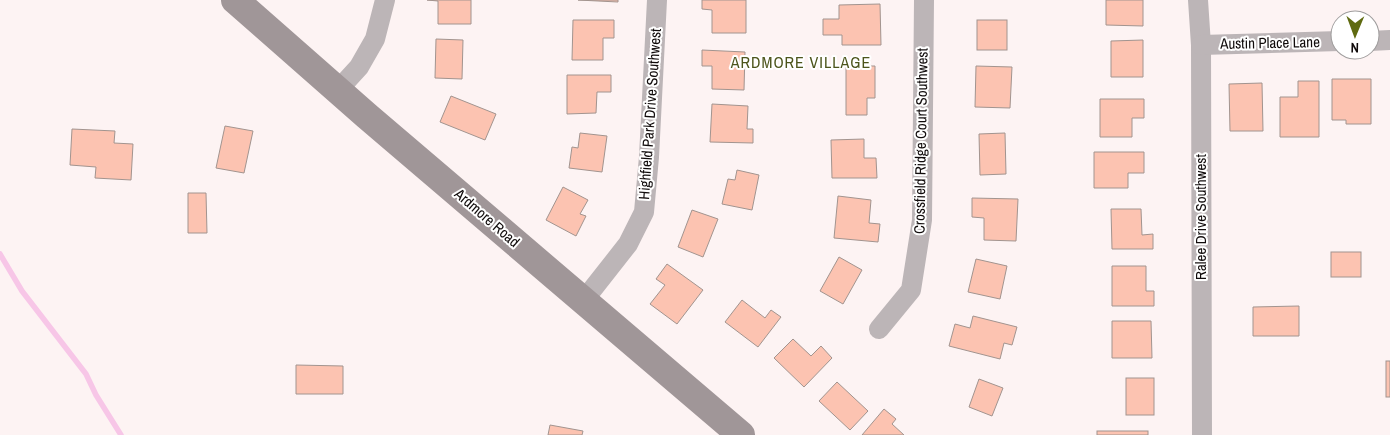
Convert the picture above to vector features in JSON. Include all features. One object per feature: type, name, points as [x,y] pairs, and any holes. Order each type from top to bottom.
[{"type":"street","name":"Ardmore Road","points":[[235,0],[367,116],[741,435]]},
{"type":"street","points":[[338,90],[359,67],[375,39],[385,0]]},
{"type":"street","name":"Highfield Park Drive Southwest","points":[[584,300],[628,244],[644,212],[649,157],[657,0]]},
{"type":"street","name":"Crossfield Ridge Court Southwest","points":[[879,329],[911,290],[922,220],[924,0]]},
{"type":"street","name":"Ralee Drive Southwest","points":[[1198,0],[1201,45],[1202,435]]},
{"type":"street","name":"Austin Place Lane","points":[[1201,45],[1330,41]]},
{"type":"building","points":[[427,0],[471,0],[471,24],[438,24],[438,1]]},
{"type":"building","points":[[578,0],[618,0],[618,2]]},
{"type":"building","points":[[702,0],[746,0],[746,33],[712,33],[712,10],[702,9]]},
{"type":"building","points":[[1106,0],[1143,0],[1143,26],[1106,25]]},
{"type":"building","points":[[880,4],[881,45],[842,45],[842,35],[823,35],[823,19],[839,19],[839,5]]},
{"type":"building","points":[[573,20],[614,20],[614,38],[603,38],[603,60],[572,60]]},
{"type":"building","points":[[977,20],[1007,20],[1007,50],[977,50]]},
{"type":"building","points":[[436,39],[463,40],[462,79],[435,78]]},
{"type":"building","points":[[1143,40],[1143,77],[1111,77],[1111,41]]},
{"type":"building","points":[[702,50],[745,52],[744,90],[712,89],[712,66],[702,66]]},
{"type":"building","points":[[846,66],[875,66],[875,98],[867,98],[867,115],[846,115]]},
{"type":"building","points":[[976,66],[1012,67],[1010,108],[975,107]]},
{"type":"building","points":[[567,75],[611,75],[611,92],[597,92],[596,113],[567,114]]},
{"type":"building","points":[[1332,79],[1371,79],[1371,124],[1346,124],[1346,120],[1332,120]]},
{"type":"building","points":[[1298,81],[1319,81],[1319,137],[1280,137],[1280,97],[1298,97]]},
{"type":"building","points":[[1262,83],[1263,131],[1230,131],[1229,84]]},
{"type":"building","points":[[451,96],[496,114],[485,140],[440,122]]},
{"type":"building","points":[[1100,99],[1144,99],[1144,118],[1132,118],[1132,137],[1100,137]]},
{"type":"building","points":[[712,104],[748,106],[747,129],[753,129],[753,143],[710,142]]},
{"type":"building","points":[[225,126],[253,131],[244,173],[216,168]]},
{"type":"building","points":[[72,129],[115,131],[114,143],[133,144],[131,180],[95,178],[96,167],[70,165]]},
{"type":"building","points":[[580,133],[607,136],[602,172],[569,168],[572,147],[578,148]]},
{"type":"building","points":[[1005,133],[1006,174],[980,175],[979,134]]},
{"type":"building","points":[[864,139],[864,158],[876,158],[877,178],[832,178],[831,140]]},
{"type":"building","points":[[1094,152],[1144,152],[1144,173],[1128,173],[1128,188],[1094,188]]},
{"type":"building","points":[[737,170],[759,175],[752,210],[722,204],[728,179],[735,180]]},
{"type":"building","points":[[563,187],[588,200],[580,214],[586,216],[576,236],[546,220]]},
{"type":"building","points":[[188,193],[206,193],[207,233],[188,233]]},
{"type":"building","points":[[838,196],[871,200],[869,223],[880,224],[878,242],[834,238]]},
{"type":"building","points":[[972,198],[1018,199],[1016,241],[984,240],[984,218],[972,217]]},
{"type":"building","points":[[1111,209],[1141,209],[1142,235],[1153,234],[1153,249],[1112,249]]},
{"type":"building","points":[[692,210],[718,219],[703,257],[678,247]]},
{"type":"building","points":[[1331,252],[1361,252],[1361,277],[1331,277]]},
{"type":"building","points":[[839,257],[862,270],[843,304],[820,291]]},
{"type":"building","points":[[976,259],[1007,266],[1000,299],[968,292]]},
{"type":"building","points":[[667,264],[703,290],[677,324],[650,304],[665,285],[656,279]]},
{"type":"building","points":[[1112,266],[1146,266],[1146,291],[1154,291],[1154,306],[1112,306]]},
{"type":"building","points":[[742,300],[765,318],[771,310],[781,317],[758,347],[725,322]]},
{"type":"building","points":[[1299,306],[1299,336],[1253,336],[1253,307]]},
{"type":"building","points":[[973,316],[1017,327],[1012,345],[1004,343],[1000,359],[949,346],[955,324],[970,328]]},
{"type":"building","points":[[1112,321],[1151,321],[1152,358],[1112,358]]},
{"type":"building","points":[[793,339],[811,356],[821,346],[832,358],[804,387],[774,358]]},
{"type":"building","points":[[1386,361],[1390,361],[1390,397],[1386,397]]},
{"type":"building","points":[[296,365],[343,366],[343,394],[296,394]]},
{"type":"building","points":[[1126,378],[1154,378],[1154,415],[1126,415]]},
{"type":"building","points":[[979,379],[1003,388],[992,416],[969,407]]},
{"type":"building","points":[[837,382],[868,411],[850,430],[819,401]]},
{"type":"building","points":[[884,409],[896,419],[892,424],[904,435],[862,435]]},
{"type":"building","points":[[550,425],[583,431],[582,435],[548,435]]},
{"type":"building","points":[[1097,431],[1148,431],[1148,435],[1097,435]]},
{"type":"waterway","points":[[0,254],[22,291],[86,374],[96,395],[121,435]]},
{"type":"district","name":"ARDMORE VILLAGE","points":[[801,62]]}]
